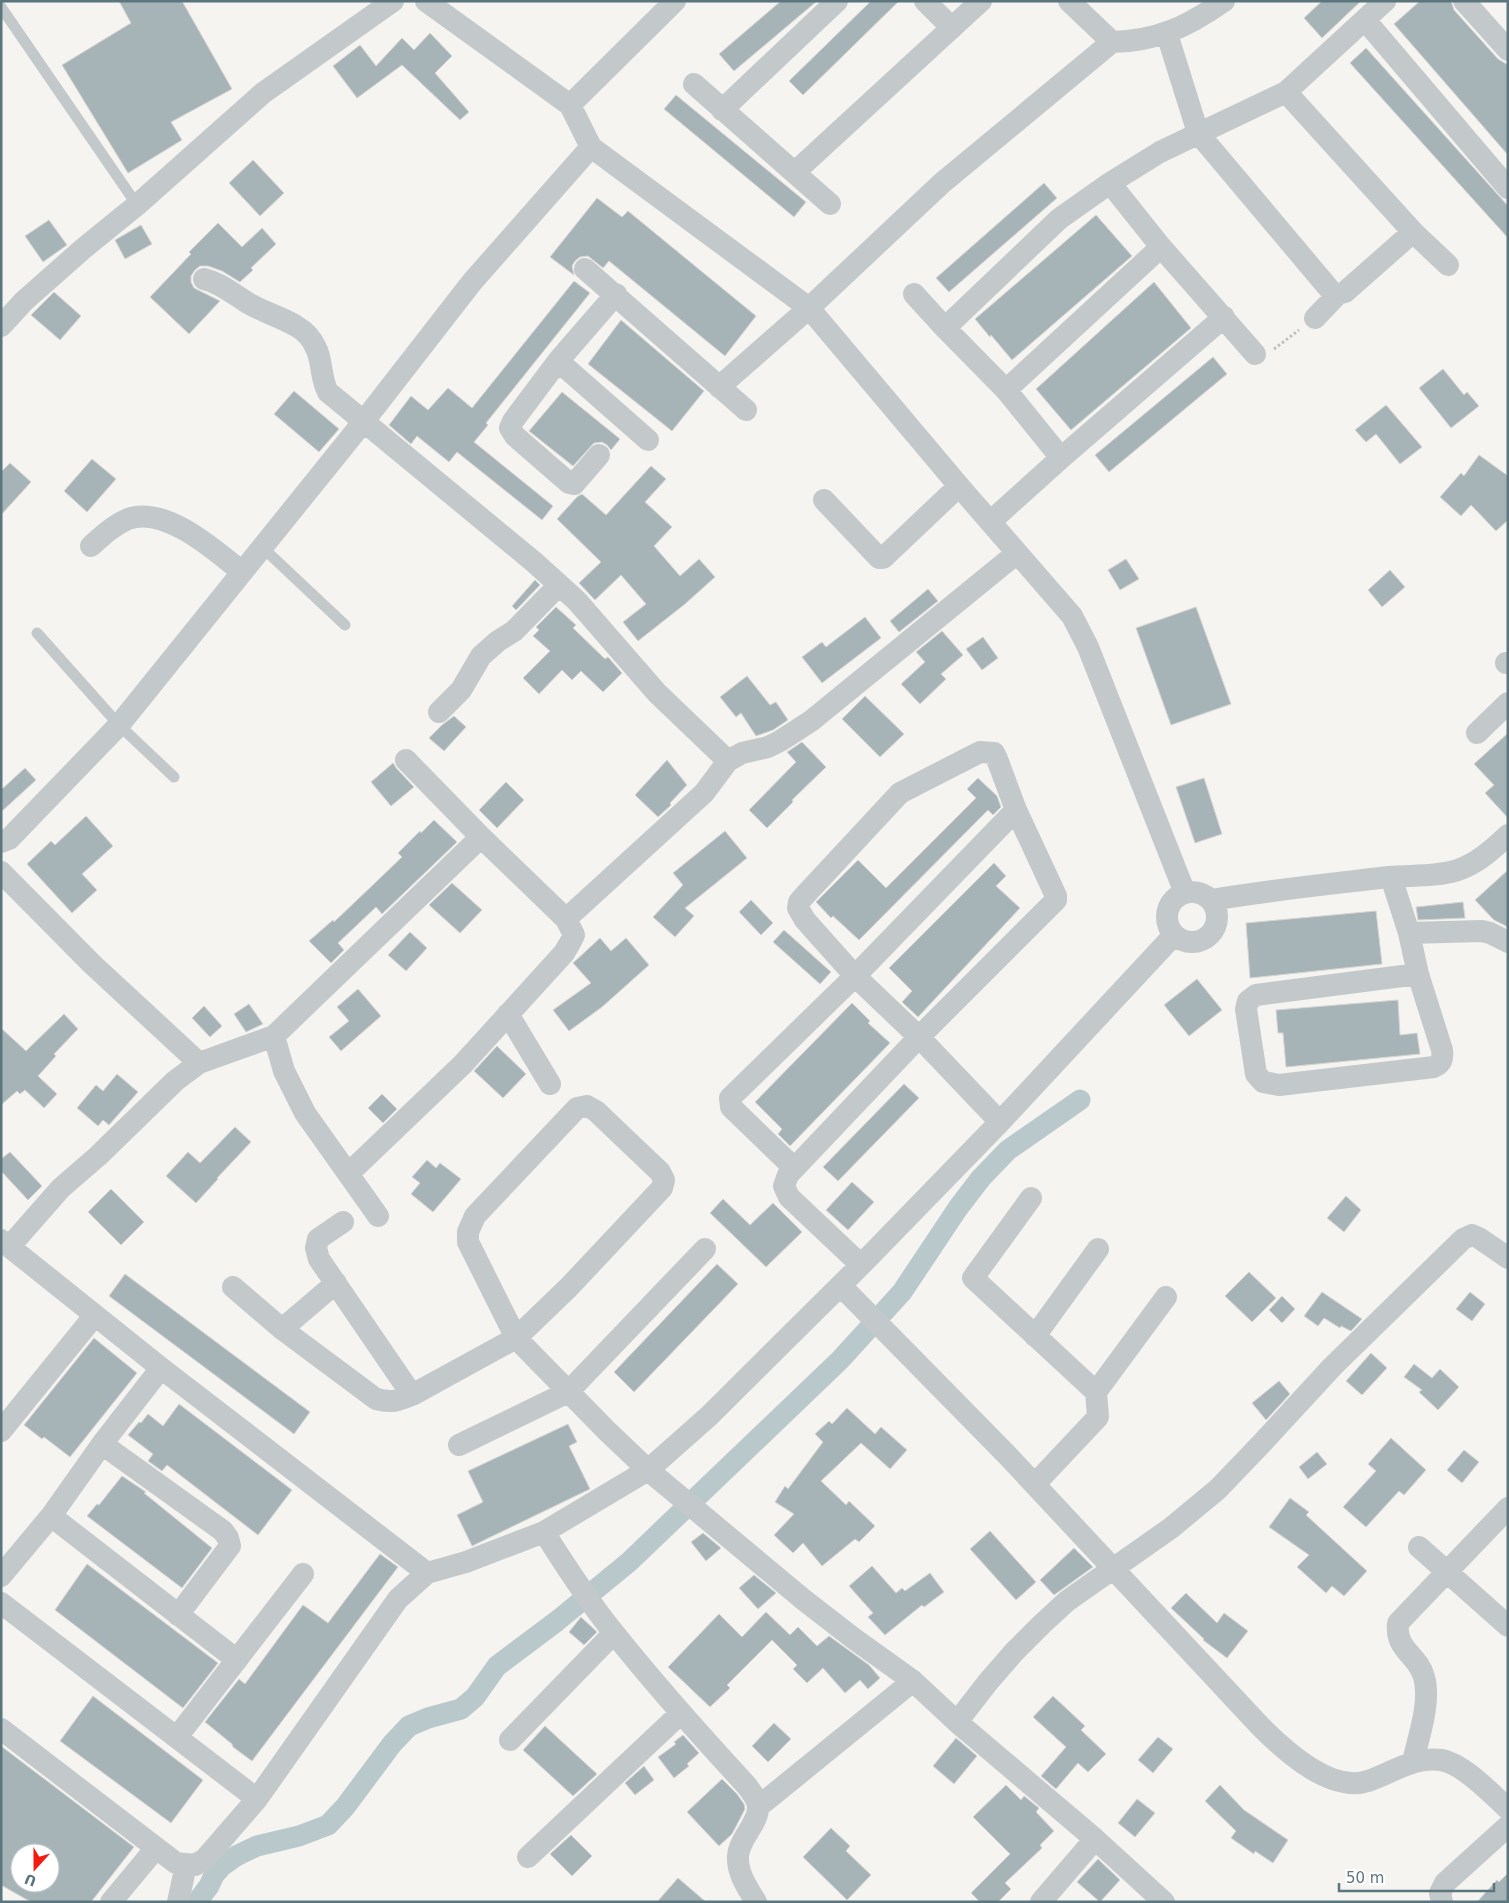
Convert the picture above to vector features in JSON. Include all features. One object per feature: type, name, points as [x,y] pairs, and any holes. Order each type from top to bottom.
[{"type":"street","points":[[1,326],[24,301],[84,248],[137,206],[263,93],[393,1]]},
{"type":"street","points":[[426,1],[570,105],[591,147],[809,308],[959,486],[1072,616],[1088,647],[1185,893]]},
{"type":"street","points":[[570,105],[674,1]]},
{"type":"street","points":[[722,110],[837,1]]},
{"type":"street","points":[[925,1],[952,28]]},
{"type":"street","points":[[795,172],[980,1]]},
{"type":"street","points":[[1069,1],[1112,42]]},
{"type":"street","points":[[719,387],[809,308],[942,183],[1112,42],[1134,42],[1167,34],[1190,24],[1224,1]]},
{"type":"street","points":[[944,328],[1058,219],[1110,183],[1160,152],[1286,92],[1385,1]]},
{"type":"street","points":[[1464,1],[1508,50]]},
{"type":"street","points":[[1365,20],[1508,188]]},
{"type":"street","points":[[1167,34],[1198,133],[1332,291],[1338,294]]},
{"type":"street","points":[[694,84],[830,204]]},
{"type":"street","points":[[1286,92],[1413,232],[1448,265]]},
{"type":"street","points":[[1,842],[9,839],[119,725],[364,421],[472,282],[591,147]]},
{"type":"street","points":[[1110,183],[1161,247],[1255,354]]},
{"type":"street","points":[[1315,318],[1338,294],[1345,292],[1413,232]]},
{"type":"street","points":[[1006,390],[1161,247]]},
{"type":"street","points":[[586,269],[746,410]]},
{"type":"street","points":[[204,279],[215,281],[248,303],[297,326],[309,336],[321,362],[323,385],[328,392],[534,562],[559,585],[597,623],[657,693],[728,761]]},
{"type":"street","points":[[598,455],[574,484],[569,483],[515,436],[510,428],[513,421],[558,361],[616,294]]},
{"type":"street","points":[[914,294],[944,328],[1006,390],[1061,458]]},
{"type":"street","points":[[990,522],[1061,458],[1224,318]]},
{"type":"street","points":[[558,361],[648,440]]},
{"type":"street","points":[[824,500],[879,558],[883,558],[959,486]]},
{"type":"street","points":[[91,546],[108,530],[130,518],[154,517],[193,533],[242,572]]},
{"type":"street","points":[[566,919],[704,793],[728,761],[742,753],[780,742],[810,721],[1017,553]]},
{"type":"street","points":[[439,712],[460,690],[481,656],[498,641],[514,631],[559,585]]},
{"type":"street","points":[[1477,733],[1508,703]]},
{"type":"street","points":[[861,1265],[789,1198],[784,1186],[788,1175],[919,1037],[1056,900],[1056,896],[1016,810],[998,759],[994,753],[980,752],[900,793],[806,894],[799,902],[798,908],[805,920],[855,976],[919,1037],[1000,1122]]},
{"type":"street","points":[[348,1174],[463,1064],[570,944],[574,934],[566,919],[481,837],[406,760]]},
{"type":"street","points":[[794,1168],[731,1107],[730,1098],[855,976],[1016,810]]},
{"type":"street","points":[[1211,900],[1391,877],[1429,875],[1457,870],[1472,864],[1488,854],[1508,835]]},
{"type":"street","points":[[427,1573],[161,1368],[6,1243],[175,1081],[199,1063],[274,1036],[481,837]]},
{"type":"street","points":[[1,872],[92,964],[199,1063]]},
{"type":"street","points":[[1391,877],[1410,933],[1418,974],[1442,1050],[1442,1061],[1434,1067],[1279,1085],[1263,1082],[1256,1074],[1246,1008],[1248,1001],[1256,994],[1418,974]]},
{"type":"street","points":[[1185,893],[1203,894],[1216,907],[1217,924],[1207,938],[1199,942],[1181,940],[1169,928],[1167,919],[1171,903],[1177,896],[1185,893]]},
{"type":"street","points":[[1410,933],[1482,931],[1508,942]]},
{"type":"street","points":[[1,1729],[176,1863],[196,1864],[205,1859],[257,1799],[398,1599],[427,1573],[466,1562],[544,1532],[648,1470],[710,1416],[861,1265],[1000,1122],[1174,935]]},
{"type":"street","points":[[508,1014],[550,1084]]},
{"type":"street","points":[[274,1036],[284,1071],[298,1101],[378,1216]]},
{"type":"street","points":[[233,1287],[282,1329],[376,1400],[396,1402],[412,1395],[516,1338],[569,1287],[662,1188],[664,1180],[660,1172],[596,1111],[587,1106],[577,1108],[475,1216],[468,1232],[468,1242],[516,1338],[648,1470],[804,1600],[913,1681],[957,1722],[1095,1839],[1164,1902]]},
{"type":"street","points":[[1031,1198],[973,1278],[1096,1392]]},
{"type":"street","points":[[343,1222],[318,1239],[316,1248],[319,1258],[412,1395]]},
{"type":"street","points":[[957,1722],[988,1682],[1034,1631],[1067,1601],[1170,1528],[1218,1489],[1332,1367],[1462,1239],[1472,1235],[1508,1258]]},
{"type":"street","points":[[459,1445],[568,1392],[705,1249]]},
{"type":"street","points":[[1035,1336],[1098,1249]]},
{"type":"street","points":[[282,1329],[336,1283]]},
{"type":"street","points":[[840,1286],[1034,1484],[1261,1727],[1283,1748],[1315,1771],[1348,1784],[1367,1781],[1414,1761],[1441,1760],[1472,1776],[1508,1809]]},
{"type":"street","points":[[1034,1484],[1098,1417],[1096,1392],[1166,1298]]},
{"type":"street","points":[[1,1431],[95,1315]]},
{"type":"street","points":[[1,1576],[51,1516],[102,1444],[161,1368]]},
{"type":"street","points":[[102,1444],[223,1531],[228,1538],[230,1546],[178,1615]]},
{"type":"street","points":[[1414,1761],[1427,1693],[1422,1669],[1399,1638],[1397,1633],[1398,1622],[1508,1508]]},
{"type":"street","points":[[51,1516],[238,1660]]},
{"type":"street","points":[[544,1532],[576,1582],[614,1633],[681,1714],[756,1798],[757,1814],[738,1853],[738,1866],[742,1879],[756,1902]]},
{"type":"street","points":[[1419,1547],[1508,1626]]},
{"type":"street","points":[[177,1737],[303,1574]]},
{"type":"street","points":[[1,1603],[257,1799]]},
{"type":"street","points":[[510,1740],[614,1633]]},
{"type":"street","points":[[758,1807],[913,1681]]},
{"type":"street","points":[[528,1857],[681,1714]]},
{"type":"street","points":[[1442,1902],[1440,1893],[1445,1883],[1508,1826]]},
{"type":"street","points":[[1040,1902],[1095,1839]]},
{"type":"street","points":[[112,1902],[156,1848]]},
{"type":"street","points":[[178,1900],[186,1865]]},
{"type":"lane","points":[[1,7],[137,206]]},
{"type":"lane","points":[[262,547],[345,625]]},
{"type":"lane","points":[[37,633],[119,725],[174,777]]},
{"type":"path","points":[[1255,354],[1266,354],[1315,318]]},
{"type":"building","points":[[119,1],[182,1],[232,89],[171,122],[182,140],[128,173],[62,65],[131,23]]},
{"type":"building","points":[[781,1],[817,1],[734,71],[719,54]]},
{"type":"building","points":[[871,1],[899,1],[803,95],[789,81]]},
{"type":"building","points":[[1322,1],[1361,1],[1322,38],[1304,18]]},
{"type":"building","points":[[1420,1],[1451,1],[1454,10],[1498,59],[1508,65],[1508,155],[1394,24]]},
{"type":"building","points":[[430,33],[452,56],[435,73],[469,112],[460,120],[402,65],[357,98],[333,66],[360,45],[376,66],[402,38],[414,50]]},
{"type":"building","points":[[1366,48],[1508,206],[1508,238],[1350,63]]},
{"type":"building","points":[[676,95],[806,202],[794,217],[664,109]]},
{"type":"building","points":[[253,160],[284,193],[260,216],[229,183]]},
{"type":"building","points":[[1044,183],[1057,198],[949,292],[936,278]]},
{"type":"building","points":[[597,198],[622,217],[628,211],[756,316],[725,356],[609,261],[603,268],[588,256],[580,257],[572,266],[574,275],[550,257]]},
{"type":"building","points":[[1096,215],[1132,256],[1012,360],[975,319]]},
{"type":"building","points":[[49,220],[67,245],[43,262],[25,236]]},
{"type":"building","points":[[218,223],[242,247],[262,228],[276,244],[251,268],[253,270],[240,282],[222,271],[208,266],[200,266],[195,270],[191,276],[194,288],[220,301],[189,334],[150,297],[191,254],[189,252]]},
{"type":"building","points":[[141,225],[152,244],[125,259],[115,240]]},
{"type":"building","points":[[574,281],[590,293],[486,423],[488,425],[474,442],[553,506],[542,520],[457,452],[449,462],[417,436],[411,444],[389,425],[411,396],[428,410],[448,388],[472,408]]},
{"type":"building","points":[[1154,282],[1191,328],[1071,430],[1036,389]]},
{"type":"building","points":[[54,292],[81,316],[60,340],[31,315]]},
{"type":"building","points":[[621,320],[704,391],[672,431],[588,364]]},
{"type":"building","points":[[1213,357],[1227,374],[1109,472],[1095,455]]},
{"type":"building","points":[[1443,369],[1464,395],[1467,392],[1479,406],[1451,428],[1419,388]]},
{"type":"building","points":[[294,391],[339,429],[319,452],[274,414]]},
{"type":"building","points":[[562,392],[620,439],[611,450],[602,442],[594,443],[573,466],[529,431]]},
{"type":"building","points":[[1386,405],[1422,447],[1400,464],[1376,434],[1366,442],[1355,430]]},
{"type":"building","points":[[1479,455],[1508,476],[1508,520],[1496,531],[1471,505],[1461,516],[1440,497],[1461,473],[1464,476]]},
{"type":"building","points":[[92,459],[116,479],[87,512],[64,491]]},
{"type":"building","points":[[10,463],[31,482],[1,515],[1,472]]},
{"type":"building","points":[[651,466],[666,479],[645,502],[672,527],[654,546],[680,576],[699,559],[715,577],[685,604],[638,641],[623,622],[646,604],[621,575],[595,600],[579,583],[601,562],[557,519],[582,494],[606,515]]},
{"type":"building","points":[[1126,559],[1139,579],[1120,590],[1108,570]]},
{"type":"building","points":[[1390,570],[1405,587],[1382,607],[1368,590]]},
{"type":"building","points":[[535,580],[540,585],[516,610],[512,606]]},
{"type":"building","points":[[928,589],[938,601],[899,632],[890,621]]},
{"type":"building","points":[[556,607],[576,625],[573,628],[605,659],[608,657],[622,673],[603,692],[581,671],[572,680],[562,670],[539,694],[523,678],[550,651],[533,636],[539,630],[536,627]]},
{"type":"building","points":[[1196,607],[1231,704],[1171,725],[1136,628]]},
{"type":"building","points":[[865,617],[881,638],[822,683],[802,657],[822,642],[826,647]]},
{"type":"building","points":[[942,631],[963,655],[941,674],[946,679],[920,704],[901,684],[925,662],[916,652]]},
{"type":"building","points":[[983,637],[998,658],[982,670],[966,649]]},
{"type":"building","points":[[747,676],[770,705],[776,702],[788,720],[773,730],[756,736],[741,713],[736,717],[720,697]]},
{"type":"building","points":[[865,696],[904,734],[880,757],[842,719]]},
{"type":"building","points":[[454,716],[466,727],[444,751],[429,738]]},
{"type":"building","points":[[1508,733],[1508,818],[1485,793],[1494,785],[1474,764]]},
{"type":"building","points":[[802,742],[826,767],[767,828],[749,810],[796,762],[787,752]]},
{"type":"building","points":[[667,760],[687,785],[670,803],[671,805],[658,817],[635,795]]},
{"type":"building","points":[[393,763],[414,787],[391,806],[371,782]]},
{"type":"building","points":[[25,768],[36,780],[1,812],[1,790]]},
{"type":"building","points":[[978,778],[997,796],[1001,807],[993,815],[988,810],[859,940],[833,916],[831,918],[816,902],[858,860],[886,888],[976,798],[967,789]]},
{"type":"building","points":[[1204,778],[1222,834],[1195,843],[1176,787]]},
{"type":"building","points":[[506,782],[524,800],[497,828],[479,810]]},
{"type":"building","points":[[86,816],[113,846],[82,874],[97,890],[72,913],[27,864],[51,841],[55,845]]},
{"type":"building","points":[[434,820],[457,842],[382,914],[376,907],[338,943],[344,950],[331,963],[309,941],[333,920],[334,922],[402,857],[398,853]]},
{"type":"building","points":[[725,831],[747,858],[685,908],[694,916],[675,937],[653,917],[683,885],[673,873]]},
{"type":"building","points":[[994,863],[1006,876],[996,886],[1020,908],[918,1017],[902,1002],[912,991],[889,968]]},
{"type":"building","points":[[1508,870],[1508,927],[1494,920],[1475,900]]},
{"type":"building","points":[[452,883],[482,910],[460,933],[429,905]]},
{"type":"building","points":[[751,900],[773,923],[761,935],[739,912]]},
{"type":"building","points":[[1463,902],[1465,918],[1418,920],[1416,907]]},
{"type":"building","points":[[1376,911],[1382,964],[1250,978],[1246,923]]},
{"type":"building","points":[[784,930],[831,972],[820,984],[773,942]]},
{"type":"building","points":[[410,932],[427,948],[406,971],[388,955]]},
{"type":"building","points":[[600,938],[611,951],[626,938],[649,965],[602,1007],[569,1031],[553,1010],[591,983],[573,963]]},
{"type":"building","points":[[1197,979],[1222,1010],[1189,1036],[1164,1005]]},
{"type":"building","points":[[358,989],[381,1016],[341,1051],[329,1037],[349,1021],[337,1007]]},
{"type":"building","points":[[1398,1000],[1400,1035],[1417,1033],[1420,1054],[1286,1067],[1283,1033],[1278,1033],[1276,1010]]},
{"type":"building","points":[[852,1003],[870,1021],[868,1023],[890,1043],[790,1146],[778,1134],[782,1129],[755,1102]]},
{"type":"building","points":[[249,1004],[263,1024],[246,1032],[234,1014]]},
{"type":"building","points":[[204,1006],[222,1026],[210,1037],[192,1018]]},
{"type":"building","points":[[64,1014],[78,1029],[54,1054],[56,1056],[38,1076],[57,1094],[44,1108],[25,1090],[20,1094],[17,1091],[1,1105],[1,1028],[26,1051]]},
{"type":"building","points":[[497,1046],[526,1074],[503,1098],[474,1071]]},
{"type":"building","points":[[117,1074],[138,1092],[109,1125],[103,1120],[98,1126],[77,1108],[96,1085],[103,1091]]},
{"type":"building","points":[[904,1084],[919,1098],[838,1181],[823,1167]]},
{"type":"building","points":[[382,1094],[397,1109],[383,1123],[368,1108]]},
{"type":"building","points":[[235,1127],[251,1142],[196,1203],[166,1176],[188,1152],[200,1163]]},
{"type":"building","points":[[10,1152],[42,1186],[28,1200],[1,1171],[1,1159]]},
{"type":"building","points":[[427,1160],[436,1168],[440,1163],[461,1179],[433,1212],[411,1194],[420,1183],[412,1177]]},
{"type":"building","points":[[852,1182],[874,1202],[848,1230],[826,1210]]},
{"type":"building","points":[[111,1189],[144,1222],[121,1245],[88,1212]]},
{"type":"building","points":[[1346,1196],[1361,1210],[1344,1232],[1327,1218]]},
{"type":"building","points":[[723,1199],[750,1225],[773,1203],[802,1232],[766,1267],[710,1213]]},
{"type":"building","points":[[717,1264],[738,1284],[634,1392],[614,1372]]},
{"type":"building","points":[[1249,1272],[1276,1298],[1252,1322],[1225,1296]]},
{"type":"building","points":[[125,1274],[310,1412],[294,1434],[109,1296]]},
{"type":"building","points":[[1322,1292],[1362,1319],[1351,1331],[1341,1326],[1340,1328],[1324,1318],[1318,1326],[1304,1316]]},
{"type":"building","points":[[1470,1292],[1485,1304],[1472,1321],[1456,1309]]},
{"type":"building","points":[[1282,1296],[1295,1309],[1282,1323],[1269,1310]]},
{"type":"building","points":[[94,1338],[137,1373],[70,1457],[44,1437],[42,1439],[24,1425]]},
{"type":"building","points":[[1371,1353],[1387,1368],[1362,1395],[1346,1381]]},
{"type":"building","points":[[1414,1364],[1432,1378],[1440,1369],[1459,1387],[1438,1410],[1419,1392],[1422,1390],[1404,1377]]},
{"type":"building","points":[[1279,1381],[1290,1394],[1266,1420],[1252,1403]]},
{"type":"building","points":[[179,1404],[292,1490],[258,1535],[167,1465],[162,1471],[148,1461],[153,1454],[128,1435],[148,1414],[163,1426]]},
{"type":"building","points":[[847,1408],[875,1434],[881,1427],[907,1450],[890,1469],[861,1443],[821,1481],[846,1505],[849,1501],[875,1526],[859,1542],[855,1539],[822,1566],[803,1543],[793,1553],[774,1535],[794,1514],[775,1502],[785,1486],[788,1489],[823,1442],[815,1434],[829,1421],[832,1424]]},
{"type":"building","points":[[568,1424],[577,1442],[569,1446],[590,1489],[472,1546],[457,1515],[483,1502],[468,1471]]},
{"type":"building","points":[[1391,1438],[1426,1470],[1404,1495],[1399,1491],[1366,1527],[1343,1507],[1376,1471],[1368,1464]]},
{"type":"building","points":[[1464,1450],[1479,1462],[1462,1483],[1447,1470]]},
{"type":"building","points":[[1317,1452],[1327,1464],[1308,1479],[1299,1467]]},
{"type":"building","points":[[122,1476],[146,1492],[144,1493],[212,1548],[182,1588],[87,1516],[97,1504],[99,1505]]},
{"type":"building","points":[[1290,1498],[1309,1512],[1306,1515],[1367,1571],[1344,1596],[1332,1586],[1326,1593],[1297,1567],[1309,1555],[1269,1527]]},
{"type":"building","points":[[990,1531],[1036,1582],[1016,1600],[970,1549]]},
{"type":"building","points":[[703,1533],[721,1548],[706,1561],[691,1542]]},
{"type":"building","points":[[1074,1548],[1093,1567],[1054,1595],[1040,1580]]},
{"type":"building","points":[[380,1554],[398,1567],[252,1761],[205,1722],[239,1679],[245,1684],[303,1605],[328,1623]]},
{"type":"building","points":[[87,1564],[218,1663],[183,1708],[55,1610]]},
{"type":"building","points":[[872,1566],[896,1593],[902,1588],[905,1591],[930,1573],[944,1592],[924,1607],[922,1605],[885,1635],[868,1617],[873,1613],[849,1586]]},
{"type":"building","points":[[754,1575],[776,1593],[758,1609],[739,1588]]},
{"type":"building","points":[[1186,1593],[1217,1623],[1224,1613],[1248,1631],[1227,1658],[1203,1640],[1171,1608]]},
{"type":"building","points":[[766,1612],[790,1635],[798,1627],[817,1646],[829,1636],[869,1665],[880,1678],[868,1689],[860,1680],[845,1693],[823,1668],[807,1683],[793,1669],[797,1665],[772,1640],[727,1685],[730,1688],[710,1707],[668,1667],[719,1614],[742,1637]]},
{"type":"building","points":[[581,1617],[597,1632],[584,1645],[569,1632]]},
{"type":"building","points":[[93,1696],[203,1780],[171,1823],[60,1741]]},
{"type":"building","points":[[1053,1696],[1085,1726],[1081,1730],[1106,1754],[1088,1772],[1078,1763],[1056,1789],[1041,1776],[1066,1747],[1033,1717]]},
{"type":"building","points":[[774,1723],[791,1739],[768,1762],[752,1746]]},
{"type":"building","points":[[545,1726],[597,1774],[573,1796],[523,1750]]},
{"type":"building","points":[[683,1735],[699,1753],[687,1764],[689,1766],[674,1778],[658,1757],[676,1744],[674,1742]]},
{"type":"building","points":[[1158,1737],[1173,1749],[1153,1773],[1138,1760]]},
{"type":"building","points":[[956,1738],[977,1756],[954,1784],[933,1766]]},
{"type":"building","points":[[1,1746],[134,1847],[91,1902],[31,1902],[15,1893],[60,1893],[60,1843],[10,1843],[10,1890],[1,1885]]},
{"type":"building","points":[[644,1766],[654,1780],[635,1795],[625,1783]]},
{"type":"building","points":[[722,1779],[737,1794],[745,1809],[732,1834],[719,1846],[687,1812]]},
{"type":"building","points":[[1006,1785],[1021,1800],[1024,1796],[1039,1808],[1036,1812],[1054,1831],[1040,1845],[1042,1848],[1005,1883],[1011,1889],[998,1902],[980,1902],[971,1893],[1010,1854],[973,1817]]},
{"type":"building","points":[[1220,1785],[1244,1810],[1288,1840],[1273,1863],[1255,1851],[1254,1854],[1231,1838],[1236,1831],[1205,1801]]},
{"type":"building","points":[[1137,1799],[1155,1813],[1135,1837],[1118,1823]]},
{"type":"building","points":[[831,1828],[850,1846],[846,1851],[871,1875],[847,1900],[803,1857]]},
{"type":"building","points":[[571,1835],[592,1856],[572,1876],[550,1854]]},
{"type":"building","points":[[1098,1859],[1120,1880],[1100,1902],[1077,1882]]},
{"type":"building","points":[[1508,1873],[1508,1902],[1477,1902],[1497,1880],[1499,1882]]},
{"type":"building","points":[[678,1878],[706,1902],[657,1902]]},
{"type":"waterway","points":[[197,1902],[209,1886],[214,1875],[222,1866],[236,1856],[257,1846],[299,1836],[328,1825],[345,1807],[392,1744],[409,1726],[428,1718],[461,1709],[475,1697],[497,1666],[557,1621],[629,1562],[840,1360],[902,1292],[958,1208],[981,1178],[1008,1150],[1080,1100]]}]
